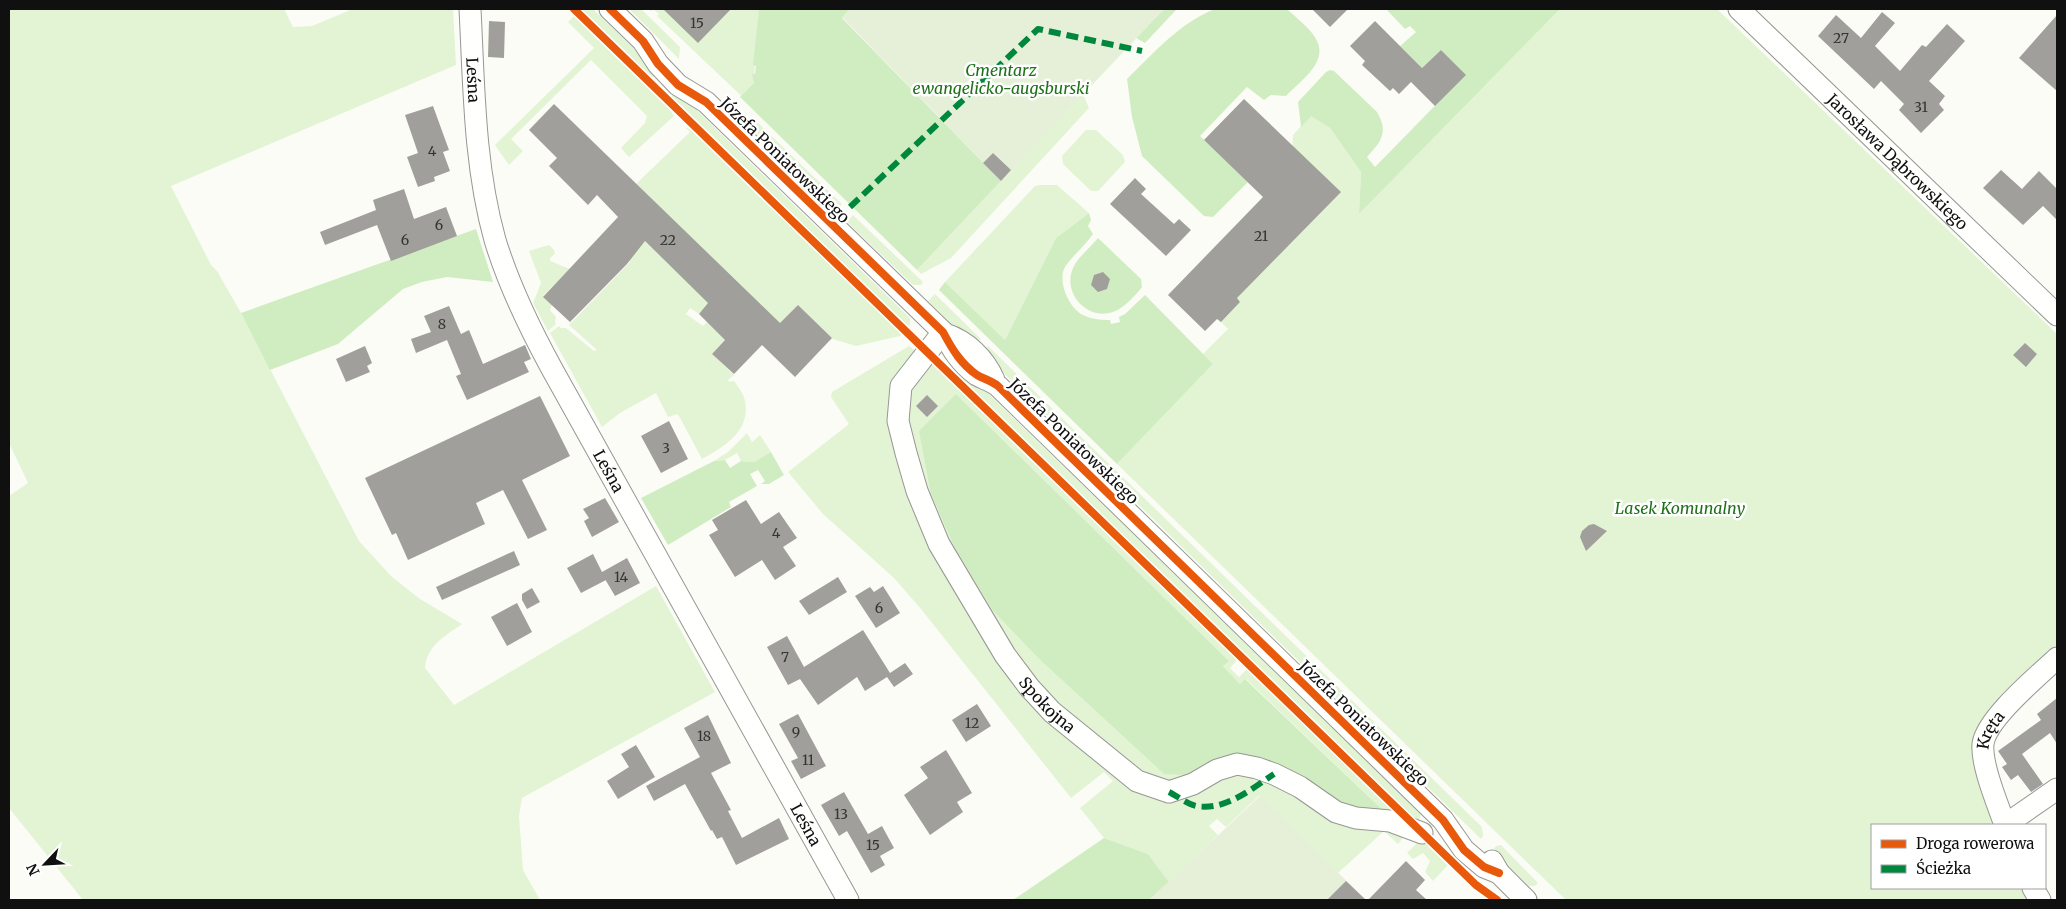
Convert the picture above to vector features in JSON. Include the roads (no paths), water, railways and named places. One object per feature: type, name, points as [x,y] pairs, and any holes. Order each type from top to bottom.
[{"type":"street","name":"Leśna","points":[[470,9],[476,130],[480,168],[495,239],[519,306],[552,369],[848,900]]},
{"type":"street","name":"Józefa Poniatowskiego","points":[[610,9],[643,41],[658,64],[678,85],[706,102],[943,332],[960,340],[974,352],[986,365],[998,386],[1443,820],[1464,850],[1484,867],[1499,874],[1526,900]]},
{"type":"street","name":"Jarosława Dąbrowskiego","points":[[1739,9],[2057,315]]},
{"type":"street","name":"Spokojna","points":[[943,332],[901,386],[898,421],[909,463],[917,490],[943,551],[974,605],[1014,668],[1052,712],[1137,781],[1169,792],[1193,784],[1217,770],[1238,764],[1274,774],[1300,787],[1336,812],[1356,818],[1390,821],[1422,833]]},
{"type":"street","name":"Kręta","points":[[2005,824],[1984,758],[1983,743],[1996,718],[2057,658]]},
{"type":"street","name":"Kręta","points":[[2006,824],[2057,789]]},
{"type":"street","points":[[2034,889],[2040,900]]},
{"type":"park label","name":"Cmentarz ewangelicko-augsburski","points":[[1001,79]]},
{"type":"park label","name":"Lasek Komunalny","points":[[1680,508]]}]
